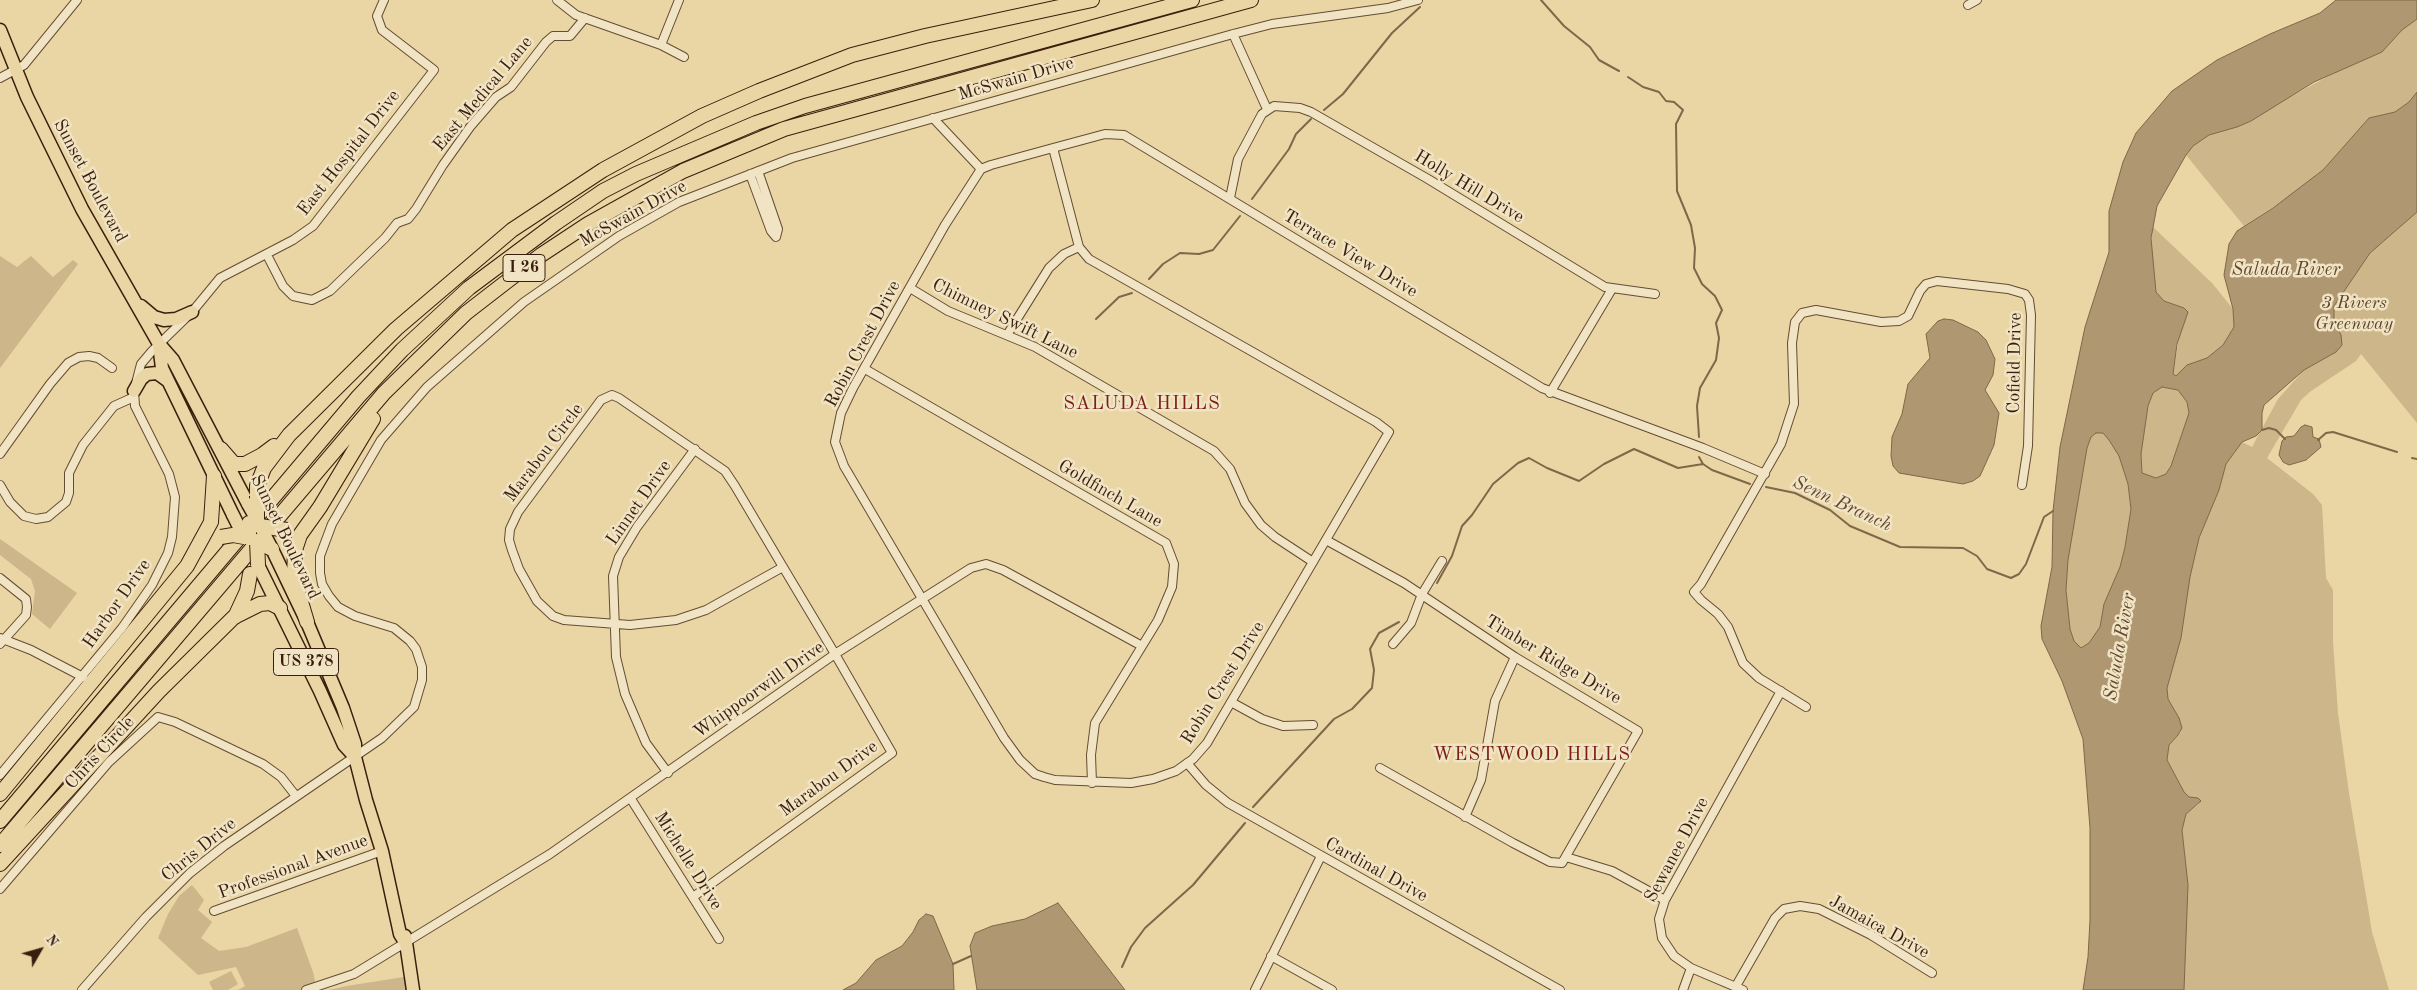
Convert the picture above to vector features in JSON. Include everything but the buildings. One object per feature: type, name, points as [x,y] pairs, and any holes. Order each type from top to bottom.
[{"type":"highway","points":[[234,617],[247,591],[254,569],[250,541],[256,524],[252,500],[264,468],[289,435],[396,329],[495,243],[580,184],[669,132],[759,91],[852,55],[925,36],[1092,0]]},
{"type":"highway","name":"I 26","points":[[0,821],[358,397],[402,350],[469,288],[556,223],[603,191],[636,174],[756,123],[805,106],[1192,0]]},
{"type":"highway","name":"I 26","points":[[0,845],[384,393],[466,313],[490,293],[588,224],[683,171],[803,123],[1251,0]]},
{"type":"highway","points":[[307,622],[294,578],[295,550],[300,535],[320,508],[380,409],[437,342]]},
{"type":"highway","points":[[221,449],[232,463],[245,464],[262,455],[289,435]]},
{"type":"highway","points":[[186,566],[211,522],[214,476]]},
{"type":"highway","points":[[234,515],[256,524],[288,530],[300,527],[320,508]]},
{"type":"highway","points":[[0,794],[205,544],[221,537],[250,541],[272,549]]},
{"type":"highway","points":[[0,864],[159,690],[234,617],[260,604],[270,603],[280,608]]},
{"type":"main road","name":"Sunset Boulevard","points":[[0,30],[26,97],[78,202],[159,344],[173,360],[221,449],[252,500]]},
{"type":"main road","points":[[131,294],[148,313],[159,319],[176,319],[192,312]]},
{"type":"main road","name":"Sunset Boulevard","points":[[159,344],[162,368],[214,476],[250,541]]},
{"type":"main road","points":[[134,394],[141,379],[152,373],[161,375],[170,385]]},
{"type":"main road","name":"Sunset Boulevard","points":[[256,524],[272,549],[307,622],[343,708],[355,744],[355,757],[382,851],[394,902],[400,907],[404,923],[405,942],[413,990]]},
{"type":"main road","name":"Sunset Boulevard","points":[[254,569],[280,608],[344,746],[355,757]]},
{"type":"street","points":[[0,78],[24,65],[77,0]]},
{"type":"street","name":"East Hospital Drive","points":[[159,344],[192,312],[220,278],[267,255],[313,226],[434,70],[382,30],[378,16],[384,0]]},
{"type":"street","points":[[557,0],[564,7],[585,18],[661,46],[684,57]]},
{"type":"street","points":[[661,46],[679,0]]},
{"type":"street","name":"McSwain Drive","points":[[355,757],[382,738],[414,707],[422,680],[420,658],[410,641],[394,628],[355,616],[338,607],[329,596],[320,579],[320,556],[327,534],[381,440],[428,388],[472,346],[524,302],[582,259],[679,202],[792,158],[1232,34],[1272,24],[1388,8],[1418,0]]},
{"type":"street","points":[[1968,5],[1977,0]]},
{"type":"street","name":"East Medical Lane","points":[[267,255],[283,286],[293,296],[312,300],[330,291],[386,238],[397,224],[408,219],[470,127],[496,97],[511,87],[546,42],[553,36],[570,36],[585,18]]},
{"type":"street","points":[[1230,198],[1238,159],[1267,108],[1232,34]]},
{"type":"street","name":"Holly Hill Drive","points":[[1267,108],[1288,106],[1311,112],[1428,179],[1605,287],[1655,294]]},
{"type":"street","points":[[932,118],[981,169]]},
{"type":"street","name":"Terrace View Drive","points":[[981,169],[1105,134],[1124,135],[1550,392],[1703,448],[1765,474]]},
{"type":"street","points":[[1007,335],[1049,268],[1064,254],[1079,247],[1054,148]]},
{"type":"street","name":"Robin Crest Drive","points":[[981,169],[950,216],[841,412],[835,436],[836,448],[844,466],[922,599],[1004,738],[1020,760],[1044,778],[1092,783],[1131,783],[1153,779],[1176,770],[1207,743],[1388,432],[1376,422],[1089,259],[1079,247]]},
{"type":"street","points":[[754,173],[778,229],[776,237],[771,231],[754,173]]},
{"type":"street","name":"Cofield Drive","points":[[1781,691],[1759,678],[1743,663],[1728,628],[1718,614],[1694,592],[1707,574],[1781,444],[1794,404],[1792,343],[1795,322],[1802,313],[1816,310],[1881,322],[1899,321],[1908,316],[1920,291],[1926,284],[1937,281],[2008,289],[2025,294],[2029,300],[2028,446],[2022,485]]},
{"type":"street","name":"Chimney Swift Lane","points":[[910,288],[948,310],[1055,358],[1214,451],[1230,469],[1245,503],[1261,526],[1274,537],[1314,562]]},
{"type":"street","points":[[1550,392],[1612,289]]},
{"type":"street","points":[[0,485],[10,502],[24,516],[36,519],[48,517],[61,508],[66,502],[69,493],[69,473],[83,445],[114,406],[134,394],[141,364],[159,344]]},
{"type":"street","points":[[0,454],[50,384],[68,363],[79,357],[89,356],[98,358],[112,368]]},
{"type":"street","name":"Goldfinch Lane","points":[[865,369],[1166,544],[1174,564],[1172,587],[1158,620],[1095,723],[1091,755],[1092,783]]},
{"type":"street","name":"Harbor Drive","points":[[0,775],[122,628],[152,585],[168,553],[175,510],[172,485],[156,447],[139,416],[134,394]]},
{"type":"street","name":"Marabou Circle","points":[[783,567],[697,614],[658,623],[613,624],[564,620],[553,616],[542,607],[519,569],[509,540],[510,529],[518,512],[606,396],[619,398],[725,471],[783,567],[835,654]]},
{"type":"street","name":"Linnet Drive","points":[[668,773],[646,743],[625,694],[616,657],[613,624],[613,576],[619,557],[637,527],[695,449]]},
{"type":"street","name":"Timber Ridge Drive","points":[[1326,540],[1422,594],[1515,657],[1638,731],[1566,857]]},
{"type":"street","points":[[1393,644],[1411,623],[1422,594],[1442,560]]},
{"type":"street","name":"Whippoorwill Drive","points":[[306,990],[354,974],[550,854],[631,799],[835,654],[971,568],[986,564],[1003,570],[1142,646]]},
{"type":"street","points":[[0,578],[26,599],[27,607],[26,615],[1,640],[31,650],[83,677]]},
{"type":"street","name":"Marabou Drive","points":[[693,897],[892,753],[835,654]]},
{"type":"street","points":[[1465,817],[1475,797],[1484,767],[1496,700],[1515,657]]},
{"type":"street","points":[[1781,691],[1806,707]]},
{"type":"street","name":"Sewanee Drive","points":[[1740,988],[1691,968],[1674,956],[1662,938],[1659,919],[1665,900],[1781,691]]},
{"type":"street","points":[[1231,702],[1262,719],[1283,726],[1313,725]]},
{"type":"street","name":"Chris Circle","points":[[0,889],[109,762],[158,717],[175,722],[263,764],[281,777],[296,796]]},
{"type":"street","name":"Chris Drive","points":[[82,990],[146,916],[190,873],[224,846],[355,757]]},
{"type":"street","name":"Cardinal Drive","points":[[1186,763],[1218,796],[1560,990]]},
{"type":"street","points":[[1380,768],[1465,817],[1550,862],[1562,863],[1566,857],[1612,871],[1665,900]]},
{"type":"street","name":"Michelle Drive","points":[[631,799],[719,939]]},
{"type":"street","name":"Professional Avenue","points":[[214,911],[382,851]]},
{"type":"street","points":[[1255,990],[1321,856]]},
{"type":"street","name":"Jamaica Drive","points":[[1740,988],[1775,918],[1784,909],[1800,906],[1819,909],[1871,935],[1932,973]]},
{"type":"street","points":[[1271,956],[1332,990]]},
{"type":"street","points":[[1683,990],[1691,968]]},
{"type":"green space","points":[[2417,19],[2417,92],[2409,102],[2395,112],[2369,118],[2323,170],[2293,194],[2244,226],[2186,155],[2193,146],[2209,135],[2251,121],[2270,108],[2336,72],[2382,52],[2402,30]]},
{"type":"green space","name":"3 Rivers Greenway","points":[[2417,212],[2417,423],[2361,354],[2356,361],[2311,391],[2301,400],[2267,458],[2313,494],[2322,505],[2326,578],[2333,590],[2333,642],[2338,713],[2349,793],[2372,932],[2389,990],[2184,990],[2188,885],[2182,830],[2186,814],[2199,804],[2198,798],[2189,797],[2184,792],[2167,760],[2169,745],[2181,732],[2176,712],[2168,699],[2167,688],[2181,638],[2190,577],[2199,538],[2219,490],[2226,464],[2242,442],[2252,447],[2278,399],[2304,370],[2336,352],[2341,335],[2334,320],[2334,306],[2370,253]]},
{"type":"green space","points":[[2152,226],[2212,283],[2233,309],[2234,327],[2223,345],[2207,358],[2187,365],[2176,376],[2173,374],[2184,308],[2164,301],[2156,292],[2151,249]]},
{"type":"green space","points":[[0,256],[17,267],[31,256],[53,277],[73,260],[78,264],[0,368]]},
{"type":"green space","points":[[2162,387],[2178,390],[2187,402],[2189,413],[2171,466],[2166,474],[2156,478],[2142,473],[2141,454],[2148,406],[2153,393]]},
{"type":"green space","points":[[2096,433],[2103,433],[2119,456],[2128,484],[2131,508],[2120,567],[2104,604],[2100,627],[2089,643],[2081,649],[2074,641],[2070,629],[2066,590],[2068,560],[2087,448],[2091,437]]},
{"type":"green space","points":[[0,539],[77,593],[50,629],[32,614],[35,591],[31,579],[0,555]]},
{"type":"green space","points":[[192,885],[204,900],[198,910],[212,922],[201,938],[219,951],[246,947],[297,928],[313,972],[317,990],[238,990],[245,986],[236,967],[198,975],[158,938],[168,914],[179,896]]},
{"type":"green space","points":[[231,971],[238,984],[228,990],[213,990],[209,982]]},
{"type":"green space","points":[[410,976],[413,990],[328,990],[347,986]]},
{"type":"water","name":"Saluda River","points":[[2336,0],[2417,0],[2417,19],[2402,30],[2382,52],[2314,82],[2251,121],[2209,135],[2193,146],[2186,155],[2157,206],[2151,238],[2156,292],[2164,301],[2184,308],[2188,312],[2177,344],[2173,374],[2176,376],[2187,365],[2207,358],[2223,345],[2234,327],[2233,309],[2224,275],[2229,244],[2237,231],[2273,208],[2323,170],[2369,118],[2395,112],[2409,102],[2417,92],[2417,212],[2370,253],[2334,306],[2334,320],[2341,335],[2342,345],[2336,352],[2304,370],[2264,405],[2262,430],[2256,436],[2242,442],[2226,464],[2219,490],[2199,538],[2190,577],[2181,638],[2167,688],[2168,699],[2179,718],[2182,728],[2169,745],[2167,760],[2184,792],[2189,797],[2198,798],[2201,801],[2186,814],[2182,830],[2188,885],[2184,990],[2083,990],[2088,957],[2090,920],[2090,828],[2083,739],[2062,681],[2042,639],[2041,626],[2052,567],[2053,511],[2060,447],[2085,327],[2109,252],[2109,211],[2123,162],[2136,133],[2172,91],[2217,60],[2270,34],[2320,13]],"holes":[[[2162,387],[2178,390],[2187,402],[2189,413],[2171,466],[2166,474],[2156,478],[2142,473],[2141,454],[2148,406],[2153,393]],[[2096,433],[2103,433],[2119,456],[2128,484],[2131,509],[2120,567],[2104,604],[2100,627],[2089,643],[2081,648],[2074,641],[2070,629],[2066,590],[2068,560],[2087,448],[2091,437]]]},
{"type":"water","points":[[1944,319],[1953,320],[1978,332],[1986,340],[1995,359],[1993,375],[1985,390],[1999,413],[1994,445],[1980,476],[1973,481],[1963,484],[1899,473],[1893,466],[1891,456],[1892,437],[1902,414],[1908,384],[1930,358],[1926,334],[1938,321]]},
{"type":"water","points":[[2305,425],[2312,427],[2313,437],[2319,439],[2321,447],[2306,460],[2289,465],[2283,462],[2279,455],[2282,441],[2286,437],[2294,436]]},
{"type":"water","points":[[1058,903],[1125,990],[977,990],[970,946],[975,933],[992,926],[1025,919]]},
{"type":"water","points":[[926,914],[933,916],[953,964],[954,990],[843,990],[856,983],[876,960],[902,946],[913,932],[919,920]]},
{"type":"waterway","name":"Senn Branch","points":[[1541,0],[1564,26],[1590,47],[1599,60],[1619,71]]},
{"type":"waterway","points":[[1324,110],[1343,94],[1392,33],[1420,7]]},
{"type":"waterway","name":"Senn Branch","points":[[1628,77],[1643,87],[1659,92],[1666,101],[1674,102],[1683,110],[1676,124],[1677,191],[1691,225],[1695,248],[1694,268],[1702,284],[1715,296],[1722,310],[1716,323],[1719,338],[1716,360],[1700,388],[1697,406],[1699,437]]},
{"type":"waterway","points":[[1252,199],[1289,149],[1296,134],[1311,119]]},
{"type":"waterway","points":[[1149,279],[1163,264],[1180,253],[1199,254],[1213,250],[1240,216]]},
{"type":"waterway","points":[[1096,319],[1119,297],[1132,293]]},
{"type":"waterway","points":[[2262,430],[2269,428],[2276,430],[2285,439]]},
{"type":"waterway","points":[[2318,440],[2326,433],[2333,432],[2397,452]]},
{"type":"waterway","points":[[1437,583],[1452,556],[1462,526],[1472,515],[1493,484],[1518,463],[1529,458],[1547,468],[1579,481],[1604,464],[1634,449],[1678,468],[1703,464]]},
{"type":"waterway","name":"Senn Branch","points":[[1699,457],[1703,464],[1712,470],[1750,484]]},
{"type":"waterway","points":[[2412,458],[2417,459]]},
{"type":"waterway","name":"Senn Branch","points":[[1766,487],[1795,493],[1830,510],[1850,526],[1900,547],[1963,548],[1977,556],[1987,569],[2011,578],[2019,574],[2026,564],[2044,517],[2053,511]]},
{"type":"waterway","points":[[1253,807],[1334,719],[1352,709],[1372,688],[1374,670],[1370,649],[1379,633],[1399,622]]},
{"type":"waterway","points":[[1122,967],[1131,947],[1145,928],[1193,885],[1245,823]]},
{"type":"waterway","points":[[953,964],[971,956]]},
{"type":"district","name":"SALUDA HILLS","points":[[1142,404]]},
{"type":"district","name":"WESTWOOD HILLS","points":[[1532,755]]}]
